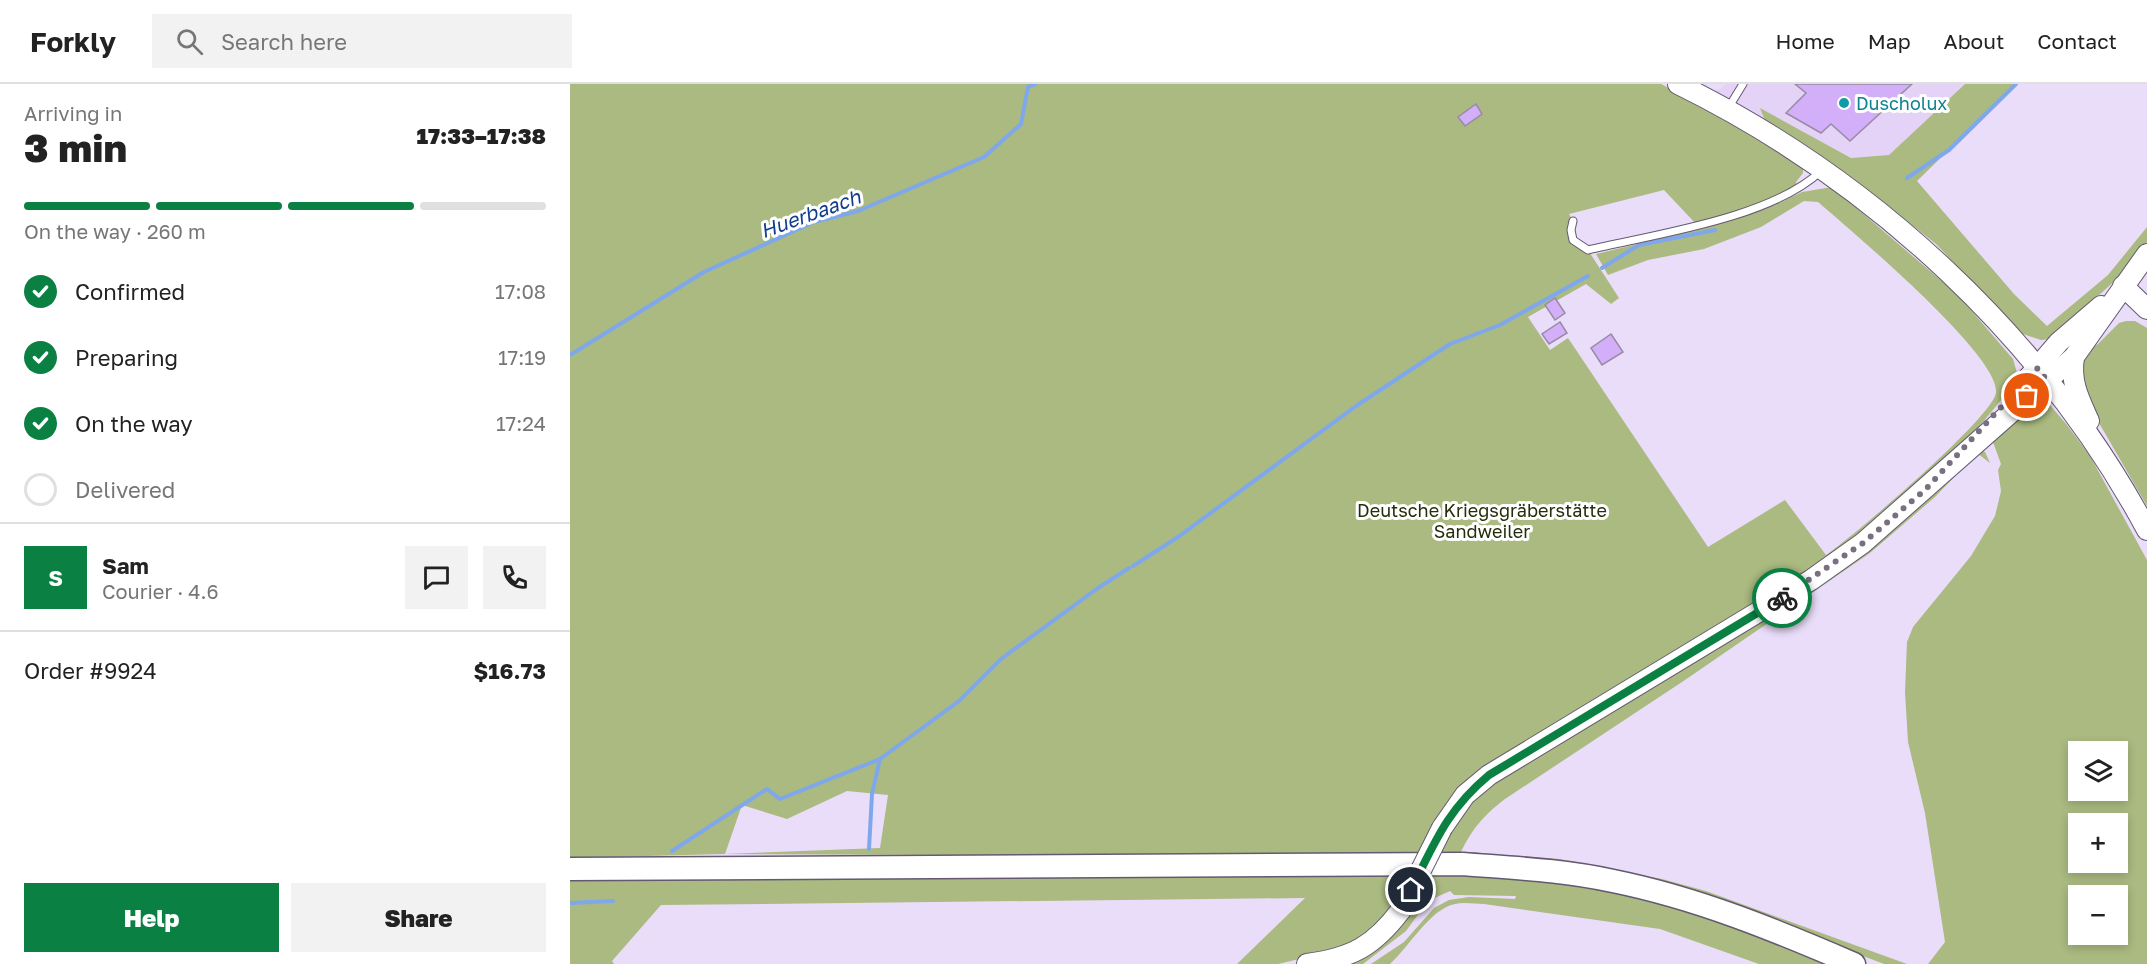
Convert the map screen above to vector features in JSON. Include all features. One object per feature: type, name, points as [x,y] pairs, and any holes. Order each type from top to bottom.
[{"type":"main road","points":[[570,869],[1462,864],[1558,872],[1612,880],[1755,922],[1854,964]]},
{"type":"street","points":[[1678,84],[1727,110],[1823,169],[1914,241],[1969,293],[2064,402],[2112,470],[2147,530]]},
{"type":"street","points":[[2112,470],[2075,390],[2072,370],[2074,357],[2147,254]]},
{"type":"street","points":[[2123,286],[2147,309]]},
{"type":"street","points":[[1307,964],[1356,952],[1384,932],[1401,910],[1442,828],[1465,795],[1489,775],[1811,580],[1863,543],[1925,490],[2016,406],[2041,374],[2059,342],[2123,286]]},
{"type":"street","points":[[2018,347],[2046,346],[2059,342]]},
{"type":"street","points":[[1925,490],[2041,374],[2074,357]]},
{"type":"street","points":[[2016,406],[2027,400],[2039,398],[2064,402]]},
{"type":"lane","points":[[1727,110],[1743,84]]},
{"type":"lane","points":[[1573,221],[1571,230],[1573,240],[1588,250],[1697,225],[1768,202],[1810,182],[1823,169]]},
{"type":"shaded area","points":[[1726,84],[1965,84],[1889,155],[1851,158],[1761,109],[1772,137],[1701,95],[1720,89]]},
{"type":"green space","name":"Deutsche Kriegsgräberstätte Sandweiler","points":[[570,84],[1661,84],[1726,118],[1803,166],[1803,173],[1796,182],[1797,188],[1768,202],[1697,225],[1664,190],[1569,214],[1573,221],[1573,240],[1588,250],[1619,298],[1611,304],[1586,284],[1528,317],[1550,350],[1568,338],[1708,547],[1785,500],[1826,555],[1891,502],[1972,426],[1989,406],[1996,393],[1991,375],[1975,351],[1950,323],[1818,202],[1804,201],[1761,227],[1704,249],[1648,260],[1608,275],[1596,254],[1704,228],[1775,205],[1802,192],[1832,187],[1958,295],[2013,359],[2017,373],[2013,386],[1930,485],[1972,447],[1985,452],[1990,463],[1977,453],[1935,497],[1870,553],[1685,680],[1505,799],[1479,823],[1461,852],[1560,859],[1662,879],[1706,891],[1907,964],[1884,964],[1703,895],[1451,857],[724,854],[570,858]],"holes":[[[847,791],[888,795],[880,848],[725,854],[742,805],[787,819]]]},
{"type":"green space","points":[[1965,84],[2016,84],[1917,181],[2014,294],[2047,326],[2108,275],[2147,227],[2147,242],[2120,276],[2051,339],[2041,340],[2023,334],[1936,244],[1846,173],[1766,123],[1760,108],[1851,158],[1889,155]]},
{"type":"green space","points":[[2135,321],[2147,328],[2147,506],[2080,390],[2083,353],[2092,342],[2097,345],[2119,323]]},
{"type":"green space","points":[[2029,402],[2049,404],[2090,456],[2147,560],[2147,964],[1928,964],[1945,942],[1925,813],[1908,742],[1905,692],[1907,642],[1913,627],[1971,556],[1995,516],[2001,491],[1998,470],[2001,464],[1989,431]]},
{"type":"green space","points":[[1373,872],[1503,876],[1624,892],[1678,905],[1839,964],[1759,964],[1660,929],[1466,903],[1446,907],[1437,913],[1390,964],[1371,964],[1404,942],[1434,908],[1449,900],[1469,897],[1515,899],[1516,896],[1454,895],[1450,891],[1428,901],[1406,931],[1363,964],[1343,964],[1391,914],[1354,946],[1278,964],[1237,964],[1305,898],[661,905],[612,961],[614,964],[570,964],[570,879]]},
{"type":"building","name":"Duscholux","points":[[1795,84],[1912,84],[1850,141],[1831,124],[1821,133],[1786,113],[1806,93]]},
{"type":"building","points":[[1476,104],[1482,114],[1465,126],[1458,117]]},
{"type":"building","points":[[1555,298],[1565,313],[1555,320],[1545,305]]},
{"type":"building","points":[[1560,322],[1567,333],[1549,344],[1542,334]]},
{"type":"building","points":[[1611,334],[1623,352],[1602,365],[1591,348]]},
{"type":"waterway","name":"Huerbaach","points":[[570,355],[704,272],[814,222],[858,211],[984,157],[1021,124],[1028,87],[1035,84]]},
{"type":"waterway","points":[[1907,178],[1949,150],[2016,84]]},
{"type":"waterway","points":[[1602,268],[1639,245],[1715,230]]},
{"type":"waterway","points":[[1133,566],[1178,537],[1356,406],[1450,344],[1500,325],[1588,276]]},
{"type":"waterway","points":[[869,849],[872,794],[880,759],[959,701],[1001,659],[1129,568]]},
{"type":"waterway","points":[[672,851],[767,789],[780,799],[880,759]]},
{"type":"waterway","points":[[570,903],[613,901]]},
{"type":"way so far","points":[[1782,598],[1863,543],[1925,490],[2037,368],[2046,379],[2027,396]]},
{"type":"place","name":"Duscholux","points":[[1844,103]]},
{"type":"route","points":[[1411,890],[1452,812],[1465,795],[1489,775],[1782,598]]}]
